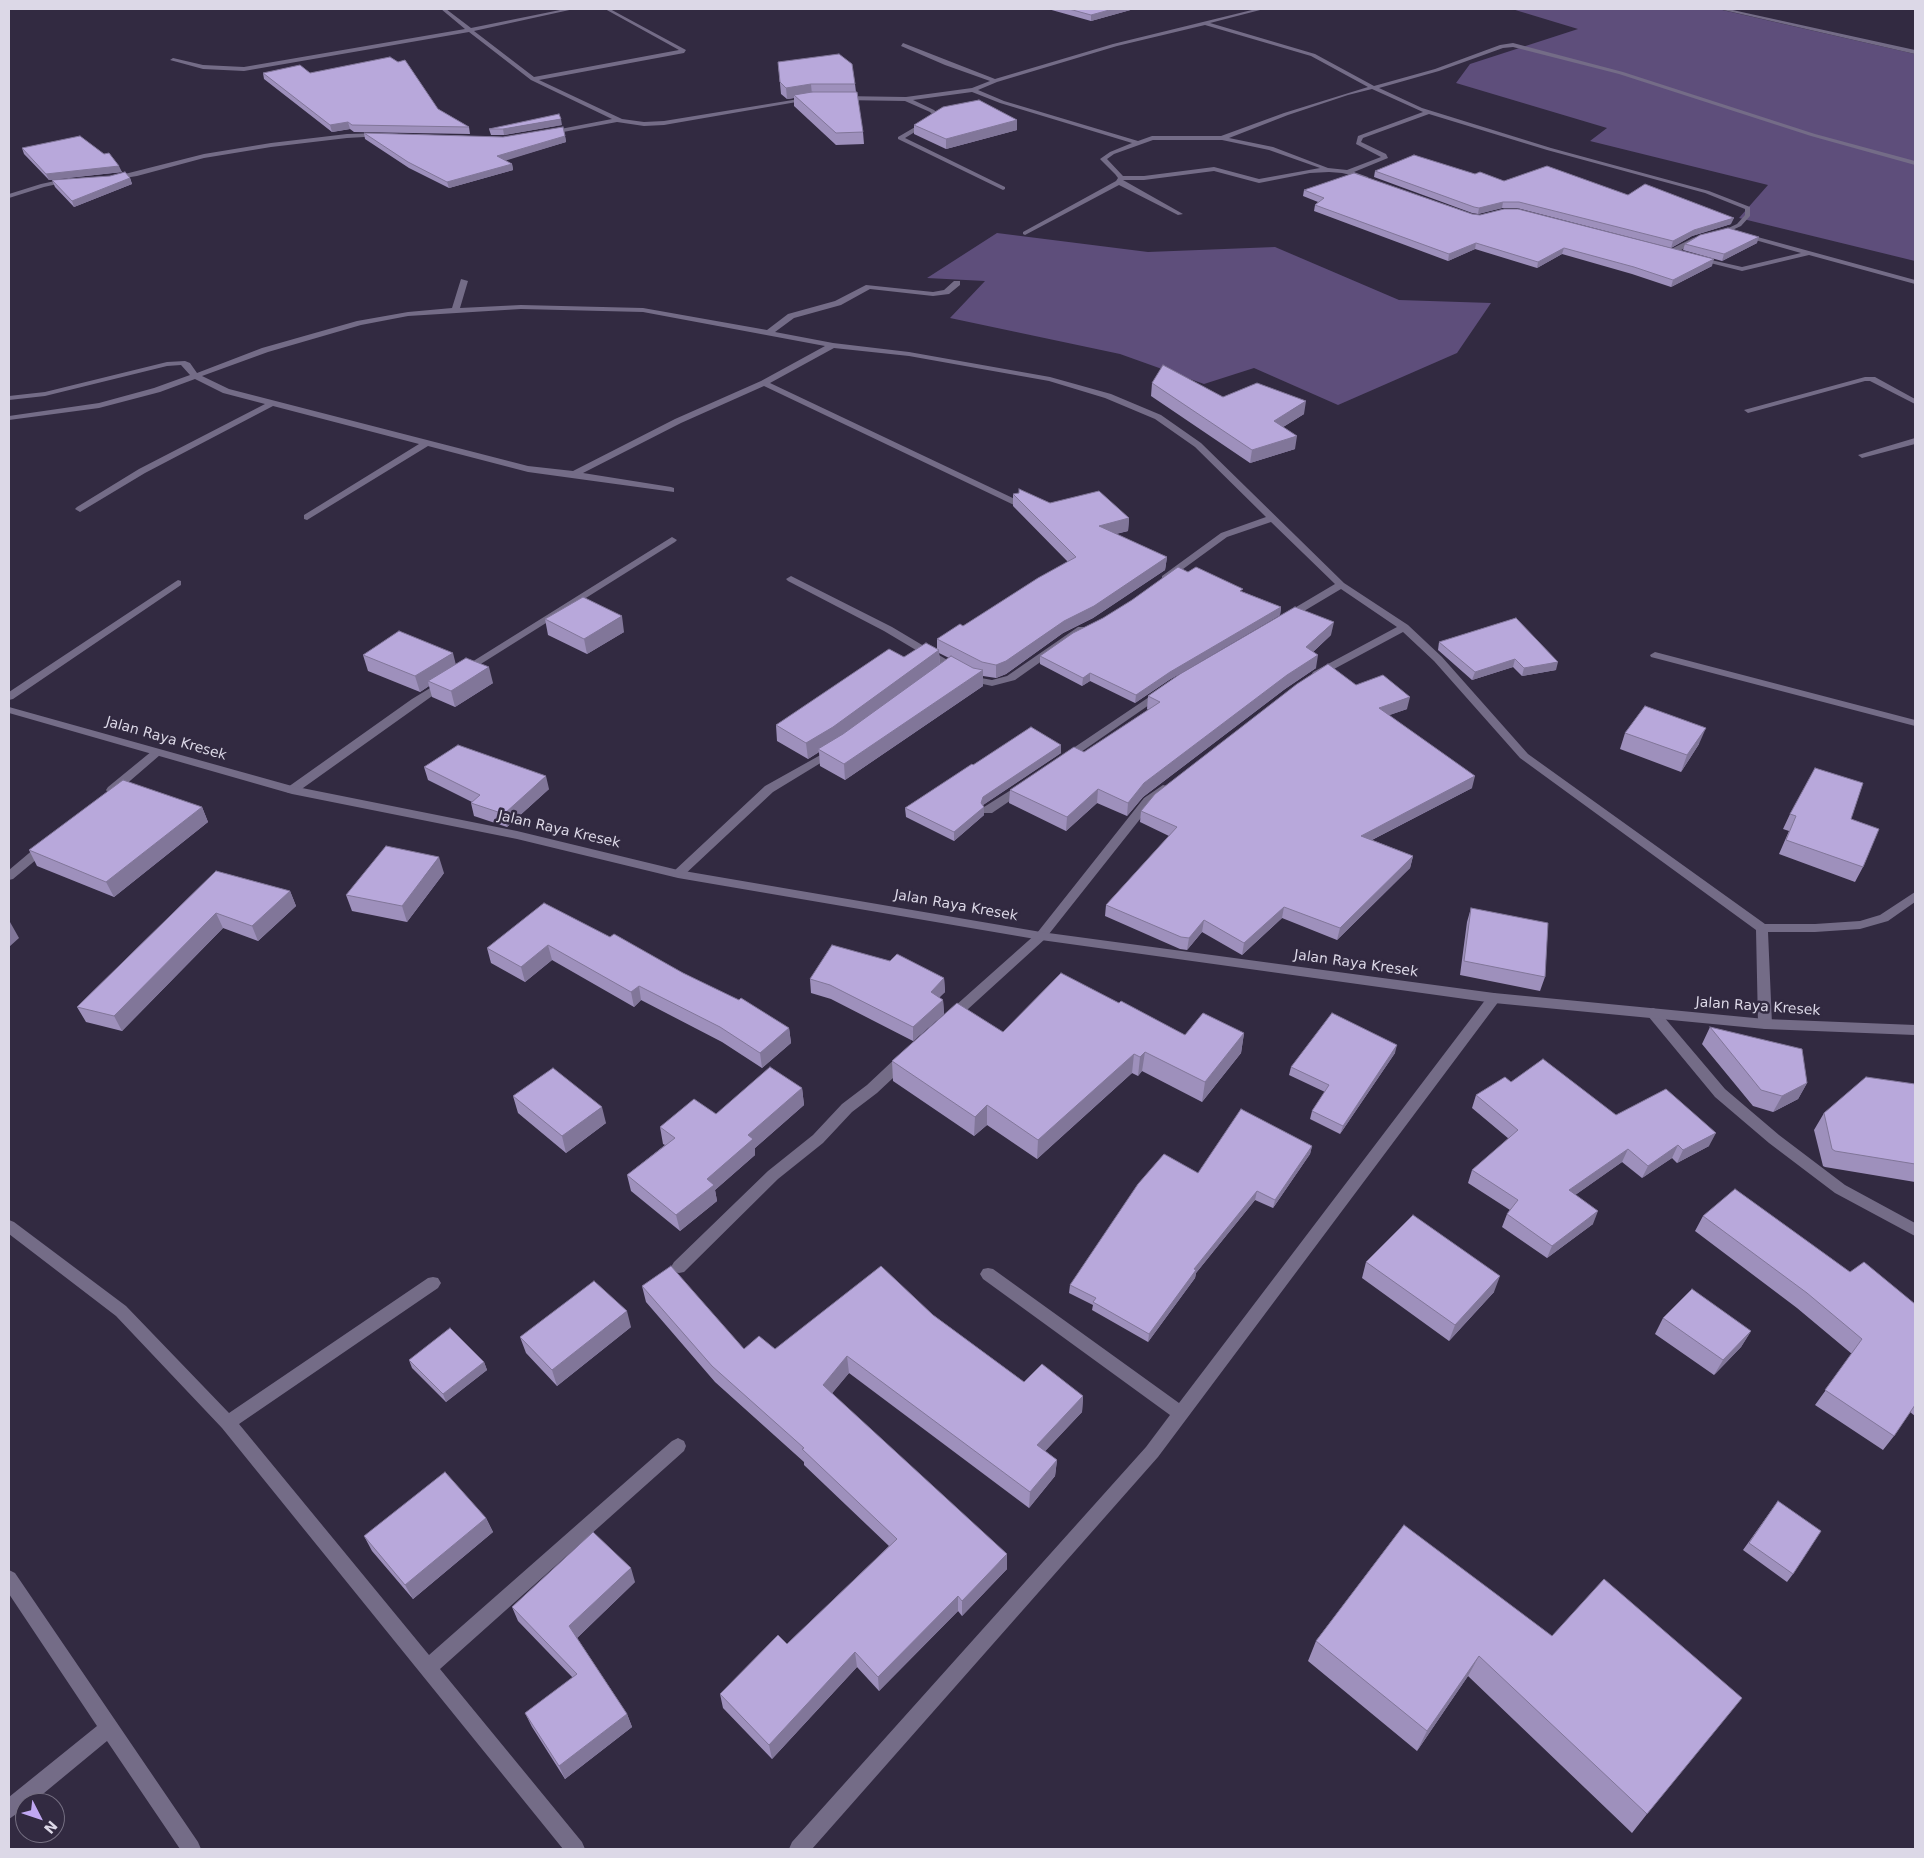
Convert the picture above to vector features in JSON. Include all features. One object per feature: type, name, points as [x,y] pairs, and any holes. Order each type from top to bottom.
[{"type":"street","points":[[443,9],[533,79],[616,120],[644,124],[664,123],[822,98]]},
{"type":"street","points":[[173,60],[203,67],[244,69],[469,30],[572,9]]},
{"type":"street","points":[[533,79],[684,51],[607,9]]},
{"type":"street","points":[[832,98],[906,99],[973,90],[995,81],[1115,45],[1261,9]]},
{"type":"street","points":[[1722,9],[1915,52]]},
{"type":"street","points":[[1740,9],[1915,48]]},
{"type":"street","points":[[1205,23],[1313,55],[1400,102],[1429,112],[1549,149],[1707,192],[1748,208],[1748,215],[1739,224],[1726,231],[1695,239],[1672,252]]},
{"type":"street","points":[[903,45],[947,64],[995,81]]},
{"type":"street","points":[[1222,138],[1346,94],[1437,70],[1502,46],[1513,45],[1621,73],[1813,135],[1915,163]]},
{"type":"street","points":[[973,90],[1011,105],[1138,143]]},
{"type":"street","points":[[906,99],[932,111],[938,116],[900,138],[1003,188]]},
{"type":"street","points":[[1348,172],[1385,158],[1384,155],[1358,142],[1360,137],[1429,112]]},
{"type":"street","points":[[540,134],[616,120]]},
{"type":"street","points":[[106,179],[137,174],[204,156],[271,144],[347,136],[386,135]]},
{"type":"street","points":[[1180,214],[1120,180],[1103,159],[1112,153],[1152,138],[1222,138],[1270,148],[1330,170]]},
{"type":"street","points":[[1025,233],[1120,180],[1214,169],[1259,181],[1310,171],[1330,170],[1348,172],[1373,181]]},
{"type":"street","points":[[9,196],[56,182],[74,180]]},
{"type":"street","points":[[1726,231],[1915,282]]},
{"type":"street","points":[[1663,250],[1685,255]]},
{"type":"street","points":[[1693,257],[1742,269],[1810,253]]},
{"type":"street","points":[[456,308],[464,281]]},
{"type":"street","points":[[768,333],[792,316],[838,303],[869,287],[932,294],[946,292],[957,283]]},
{"type":"street","points":[[9,418],[99,405],[158,390],[191,370],[360,323],[456,308],[521,307],[643,310],[833,345],[909,354],[1050,379],[1108,396],[1158,417],[1198,445],[1341,585],[1404,627],[1438,659],[1524,756],[1762,928],[1860,925],[1884,918],[1915,896]]},
{"type":"street","points":[[574,474],[678,421],[764,383],[833,345]]},
{"type":"street","points":[[9,398],[45,394],[176,363],[226,391],[528,469],[574,474],[671,490]]},
{"type":"street","points":[[1748,410],[1866,379],[1872,379],[1915,402]]},
{"type":"street","points":[[764,383],[1014,502]]},
{"type":"street","points":[[80,509],[142,471],[272,403]]},
{"type":"street","points":[[1862,456],[1915,441]]},
{"type":"street","points":[[307,517],[428,442]]},
{"type":"street","points":[[1157,583],[1224,535],[1273,518]]},
{"type":"street","points":[[292,790],[416,701],[672,540]]},
{"type":"street","points":[[791,579],[888,629],[947,669],[992,683],[1011,678],[1068,637],[1092,624]]},
{"type":"street","points":[[9,697],[178,583]]},
{"type":"street","points":[[1274,624],[1341,585]]},
{"type":"street","points":[[1304,683],[1325,669],[1404,627]]},
{"type":"street","points":[[1655,655],[1915,723]]},
{"type":"street","points":[[1053,766],[1174,684]]},
{"type":"street","name":"Jalan Raya Kresek","points":[[9,710],[292,790],[518,835],[678,874],[1041,936],[1494,998],[1765,1024],[1915,1030]]},
{"type":"street","points":[[678,874],[769,789],[846,743]]},
{"type":"street","points":[[104,796],[156,753]]},
{"type":"street","points":[[988,810],[1028,782]]},
{"type":"street","points":[[938,1028],[1041,936],[1148,801],[1171,783]]},
{"type":"street","points":[[9,876],[53,839]]},
{"type":"street","points":[[1762,928],[1765,1024]]},
{"type":"street","points":[[799,1849],[1152,1452],[1494,998]]},
{"type":"street","points":[[1654,1013],[1720,1093],[1774,1139],[1840,1189],[1915,1230]]},
{"type":"street","points":[[679,1267],[704,1240],[773,1175],[818,1139],[847,1108],[872,1089],[916,1048]]},
{"type":"street","points":[[9,1226],[120,1310],[228,1423],[575,1849]]},
{"type":"street","points":[[988,1274],[1181,1414]]},
{"type":"street","points":[[228,1423],[433,1283]]},
{"type":"street","points":[[427,1668],[678,1446]]},
{"type":"street","points":[[9,1579],[191,1849]]},
{"type":"street","points":[[9,1809],[109,1728]]},
{"type":"shaded area","points":[[1512,9],[1718,9],[1915,54],[1915,261],[1739,218],[1768,185],[1590,141],[1607,128],[1456,83],[1470,64],[1578,29]]},
{"type":"shaded area","points":[[997,233],[1148,252],[1275,247],[1399,300],[1491,303],[1457,353],[1338,405],[1254,368],[1204,384],[1120,354],[950,318],[985,281],[927,278]]},
{"type":"building","points":[[1069,9],[1113,9],[1091,15]]},
{"type":"building","points":[[839,54],[852,64],[855,84],[811,84],[786,88],[780,82],[778,62]]},
{"type":"building","points":[[390,57],[398,62],[405,60],[438,109],[469,127],[352,125],[348,122],[330,125],[263,73],[300,65],[310,73]]},
{"type":"building","points":[[812,92],[857,92],[863,132],[836,133],[794,95]]},
{"type":"building","points":[[979,100],[1017,120],[946,139],[914,125],[943,107]]},
{"type":"building","points":[[559,114],[561,119],[503,129],[489,129]]},
{"type":"building","points":[[563,127],[565,136],[497,156],[512,164],[447,182],[408,162],[364,133],[503,137]]},
{"type":"building","points":[[80,136],[104,154],[109,153],[119,166],[46,174],[22,148]]},
{"type":"building","points":[[1414,155],[1475,174],[1480,172],[1504,181],[1547,166],[1628,195],[1645,184],[1734,218],[1694,230],[1673,241],[1519,202],[1503,202],[1479,208],[1474,207],[1375,171]]},
{"type":"building","points":[[125,172],[130,178],[72,201],[52,180],[110,176]]},
{"type":"building","points":[[1354,173],[1472,214],[1480,215],[1504,209],[1518,209],[1714,259],[1673,280],[1564,248],[1538,262],[1476,243],[1449,254],[1315,205],[1324,198],[1304,190]]},
{"type":"building","points":[[1728,228],[1759,237],[1724,254],[1685,244],[1700,235]]},
{"type":"building","points":[[1163,365],[1223,397],[1257,383],[1306,401],[1274,421],[1297,436],[1252,450],[1152,383]]},
{"type":"building","points":[[1019,489],[1050,503],[1099,491],[1129,518],[1099,526],[1167,557],[1094,606],[1064,621],[1006,661],[996,665],[982,662],[937,639],[960,624],[963,626],[1038,578],[1076,557],[1013,494],[1019,493]]},
{"type":"building","points":[[1178,567],[1188,572],[1196,567],[1243,589],[1240,591],[1281,607],[1170,672],[1136,695],[1090,673],[1083,678],[1040,656],[1073,633],[1103,618],[1132,600]]},
{"type":"building","points":[[583,597],[622,616],[584,639],[545,619]]},
{"type":"building","points":[[1295,607],[1334,622],[1306,647],[1318,655],[1287,675],[1144,783],[1128,803],[1098,789],[1067,817],[1010,790],[1074,747],[1084,752],[1160,702],[1148,696],[1180,674]]},
{"type":"building","points":[[1516,618],[1558,662],[1524,668],[1515,659],[1475,672],[1439,642]]},
{"type":"building","points":[[399,631],[453,653],[415,676],[363,655]]},
{"type":"building","points":[[926,643],[939,650],[833,727],[806,743],[776,725],[889,649],[904,657]]},
{"type":"building","points":[[951,656],[973,668],[983,670],[844,764],[818,749],[843,734]]},
{"type":"building","points":[[466,658],[489,667],[451,691],[428,681]]},
{"type":"building","points":[[1328,664],[1356,685],[1383,675],[1410,697],[1379,708],[1475,776],[1361,836],[1413,856],[1340,928],[1284,907],[1244,943],[1204,920],[1189,938],[1181,937],[1106,905],[1177,827],[1141,811],[1155,794],[1297,684]]},
{"type":"building","points":[[1645,706],[1706,728],[1687,755],[1625,733]]},
{"type":"building","points":[[1031,727],[1061,745],[983,797],[981,803],[984,807],[954,832],[905,808],[972,764]]},
{"type":"building","points":[[458,745],[546,776],[504,814],[471,803],[480,795],[424,767]]},
{"type":"building","points":[[1815,768],[1863,783],[1851,819],[1879,829],[1863,867],[1786,840],[1796,816],[1790,814]]},
{"type":"building","points":[[123,780],[202,807],[106,882],[29,850]]},
{"type":"building","points":[[386,846],[439,857],[402,906],[346,895]]},
{"type":"building","points":[[216,871],[290,891],[252,926],[216,913],[114,1016],[77,1007]]},
{"type":"building","points":[[544,903],[610,937],[614,934],[683,973],[739,1000],[741,998],[789,1028],[760,1053],[720,1027],[639,986],[631,992],[548,945],[521,967],[487,948]]},
{"type":"building","points":[[1471,908],[1548,923],[1545,977],[1464,961]]},
{"type":"building","points":[[832,945],[890,961],[897,954],[944,978],[931,992],[943,1000],[913,1027],[830,985],[810,979]]},
{"type":"building","points":[[1061,973],[1119,1003],[1121,1001],[1185,1035],[1203,1013],[1244,1033],[1205,1082],[1145,1052],[1140,1057],[1134,1054],[1038,1140],[987,1105],[975,1117],[892,1061],[957,1003],[1003,1032]]},
{"type":"building","points":[[1332,1013],[1397,1045],[1343,1126],[1312,1111],[1329,1085],[1291,1067]]},
{"type":"building","points":[[1710,1027],[1802,1049],[1807,1083],[1782,1096],[1761,1090]]},
{"type":"building","points":[[1543,1059],[1616,1115],[1666,1089],[1716,1133],[1683,1150],[1678,1145],[1648,1166],[1628,1149],[1569,1190],[1598,1211],[1552,1246],[1507,1214],[1518,1200],[1472,1170],[1518,1130],[1476,1095],[1505,1077],[1511,1082]]},
{"type":"building","points":[[770,1067],[802,1088],[748,1135],[753,1139],[707,1179],[714,1185],[676,1215],[627,1175],[675,1138],[660,1127],[694,1099],[716,1114]]},
{"type":"building","points":[[553,1068],[602,1107],[562,1136],[513,1096]]},
{"type":"building","points":[[1866,1077],[1915,1084],[1915,1164],[1832,1149],[1824,1113]]},
{"type":"building","points":[[1241,1109],[1312,1146],[1275,1200],[1257,1191],[1194,1269],[1196,1270],[1149,1334],[1093,1302],[1096,1298],[1070,1285],[1138,1184],[1164,1154],[1198,1173]]},
{"type":"building","points":[[1735,1189],[1850,1272],[1864,1262],[1915,1304],[1915,1405],[1894,1436],[1825,1390],[1862,1339],[1807,1293],[1703,1216]]},
{"type":"building","points":[[1413,1215],[1500,1276],[1455,1325],[1366,1262]]},
{"type":"building","points":[[671,1266],[744,1349],[759,1336],[775,1349],[881,1266],[933,1315],[1024,1382],[1042,1364],[1083,1396],[1037,1445],[1057,1460],[1030,1492],[847,1356],[823,1385],[1007,1554],[962,1601],[958,1596],[878,1677],[855,1652],[769,1745],[720,1694],[778,1635],[787,1644],[897,1539],[802,1449],[804,1448],[712,1366],[642,1286]]},
{"type":"building","points":[[594,1281],[627,1311],[552,1370],[520,1337]]},
{"type":"building","points":[[1692,1289],[1751,1331],[1723,1360],[1663,1318]]},
{"type":"building","points":[[450,1328],[484,1362],[443,1394],[409,1360]]},
{"type":"building","points":[[445,1472],[486,1518],[405,1585],[364,1536]]},
{"type":"building","points":[[1778,1501],[1821,1531],[1793,1574],[1749,1543]]},
{"type":"building","points":[[1404,1525],[1552,1636],[1604,1579],[1742,1698],[1647,1814],[1479,1656],[1427,1731],[1316,1641]]},
{"type":"building","points":[[593,1532],[631,1568],[569,1626],[627,1714],[559,1766],[525,1713],[577,1674],[512,1607]]}]
